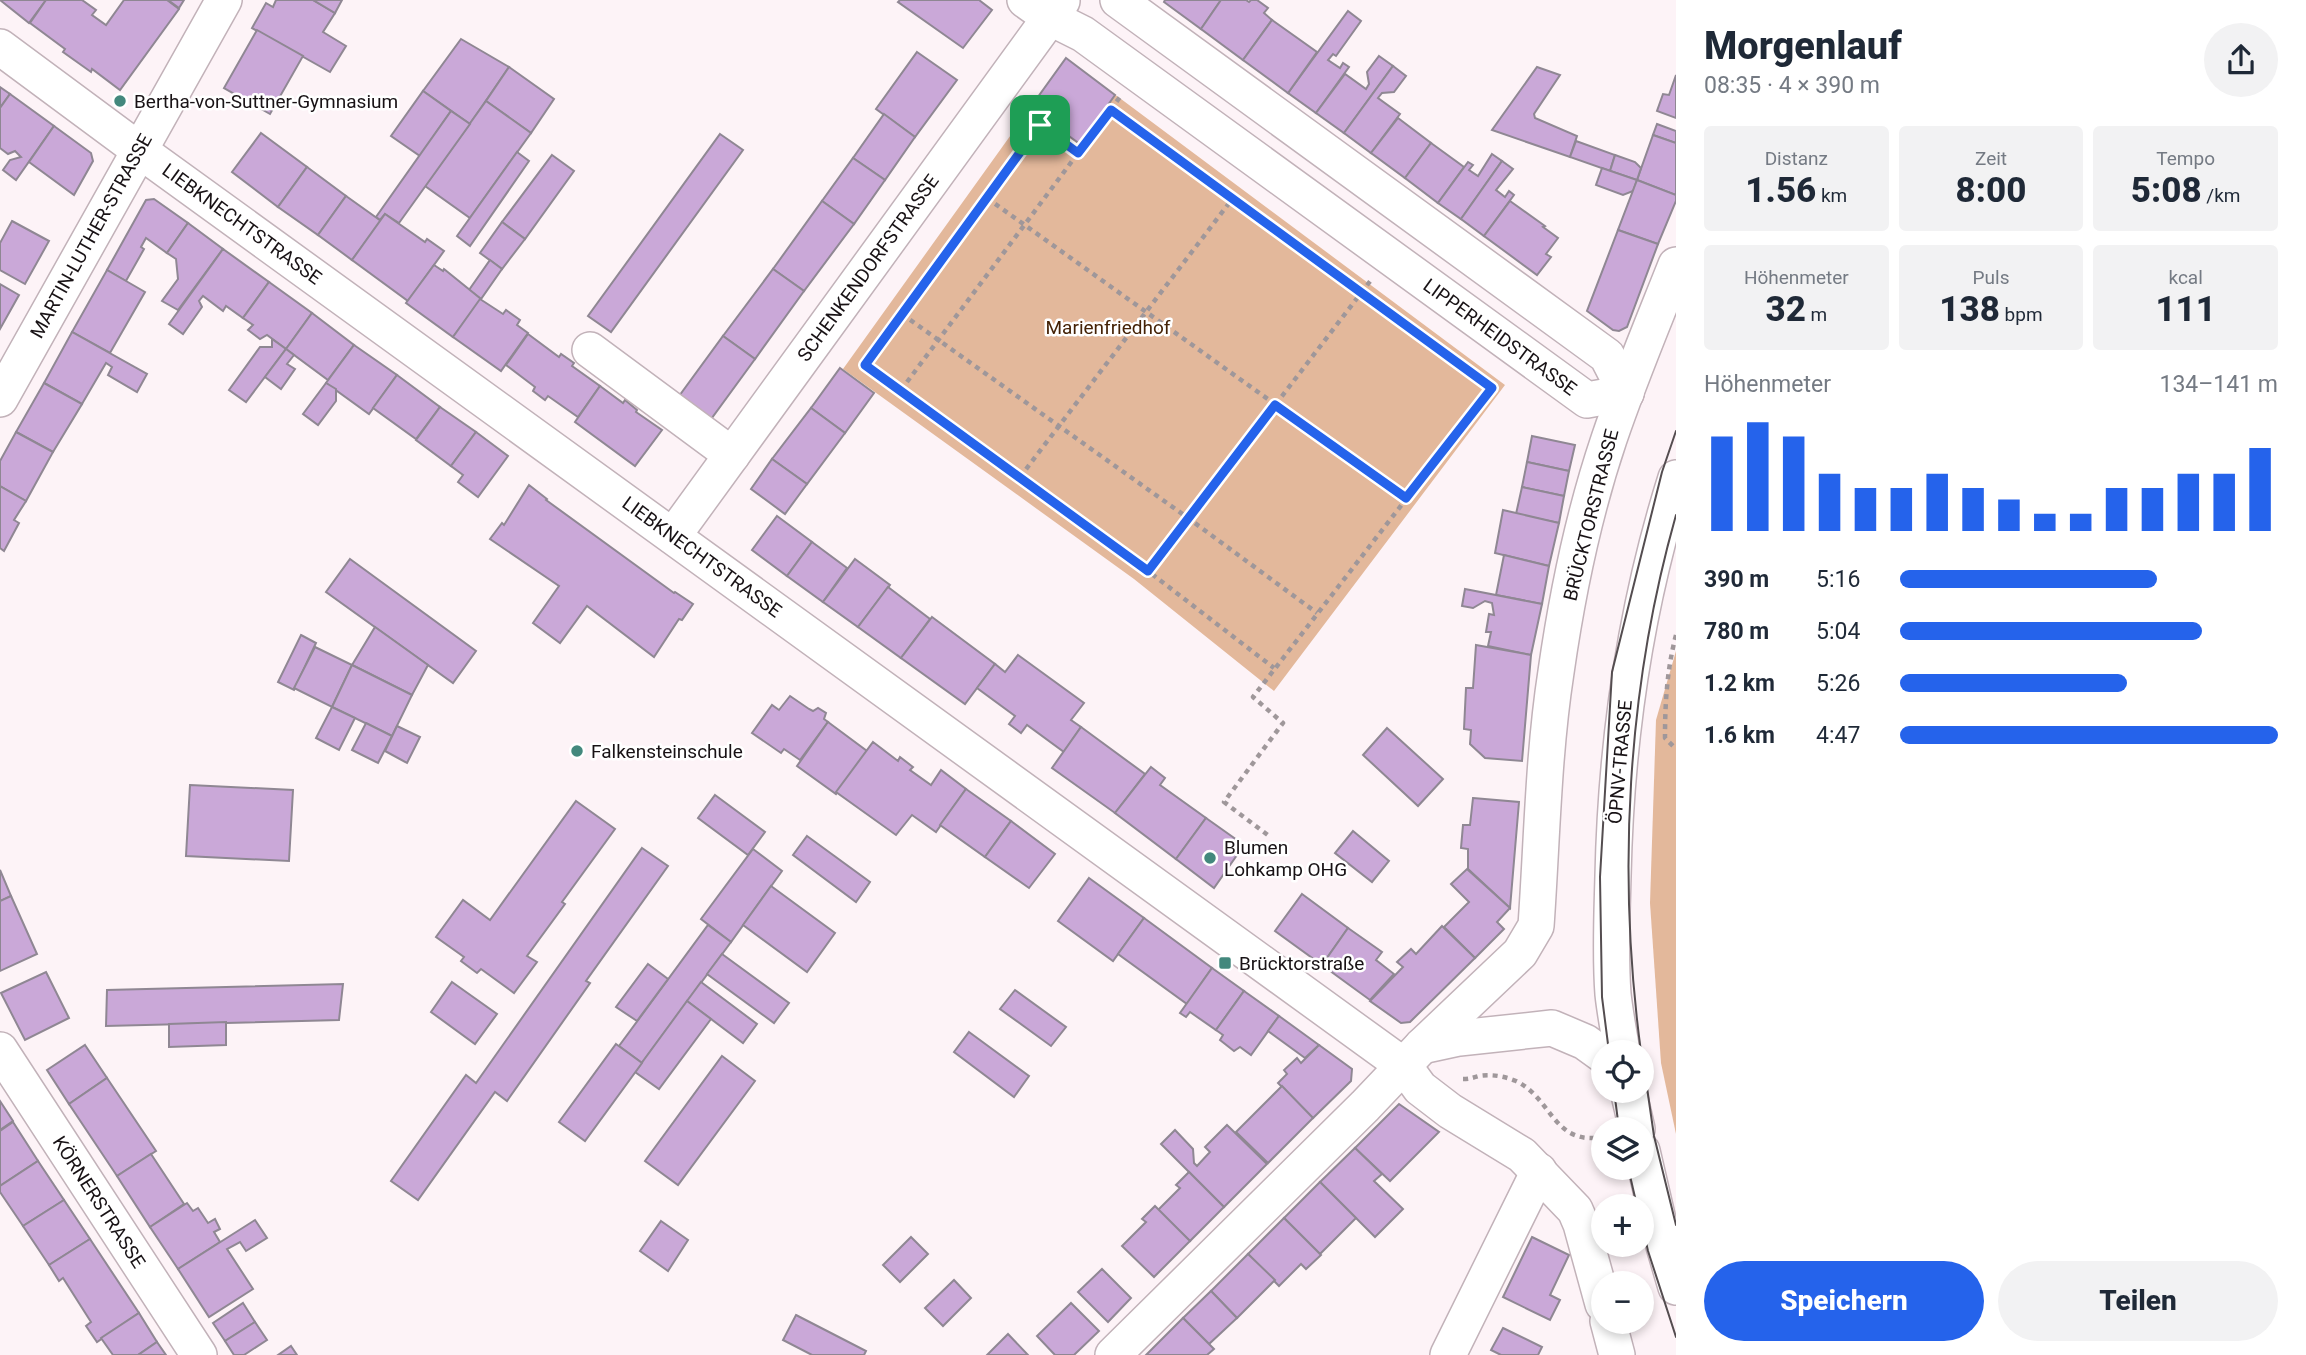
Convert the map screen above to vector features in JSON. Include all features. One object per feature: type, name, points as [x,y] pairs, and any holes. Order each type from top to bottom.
[{"type":"street","name":"MARTIN-LUTHER-STRASSE","points":[[0,399],[224,0]]},
{"type":"street","points":[[1118,0],[1607,356],[1626,393]]},
{"type":"street","name":"LIPPERHEIDSTRASSE","points":[[1046,6],[1587,400],[1626,393]]},
{"type":"street","name":"SCHENKENDORFSTRASSE","points":[[673,536],[1046,6]]},
{"type":"street","name":"LIEBKNECHTSTRASSE","points":[[0,47],[673,536],[1413,1056],[1420,1088],[1450,1111],[1521,1154],[1566,1199],[1578,1217],[1594,1271]]},
{"type":"street","name":"BRÜCKTORSTRASSE","points":[[1113,1355],[1520,953],[1536,926],[1550,721],[1571,586],[1609,440],[1676,265]]},
{"type":"street","points":[[590,350],[732,455]]},
{"type":"street","name":"ÖPNV-TRASSE","points":[[1620,1040],[1613,993],[1614,811],[1622,719],[1641,609],[1676,478]]},
{"type":"street","points":[[1597,1040],[1613,993]]},
{"type":"street","points":[[1413,1056],[1459,1038],[1552,1028],[1591,1047]]},
{"type":"street","name":"KÖRNERSTRASSE","points":[[0,1050],[199,1355]]},
{"type":"street","points":[[1448,1355],[1539,1171]]},
{"type":"street","points":[[1648,1180],[1676,1287]]},
{"type":"street","points":[[1611,1334],[1617,1355]]},
{"type":"path","points":[[901,390],[1137,74]]},
{"type":"path","points":[[1111,110],[1492,388],[1253,697],[1283,723],[1224,802],[1269,836]]},
{"type":"path","points":[[1078,153],[1040,125],[865,365],[1148,571],[1274,668]]},
{"type":"path","points":[[987,198],[1406,498]]},
{"type":"path","points":[[1020,477],[1233,198]]},
{"type":"path","points":[[1148,571],[1362,291],[1386,255]]},
{"type":"path","points":[[902,314],[1317,613]]},
{"type":"path","points":[[1676,635],[1670,658],[1665,738],[1676,749]]},
{"type":"path","points":[[1455,1077],[1467,1080],[1488,1075],[1519,1082],[1535,1096],[1554,1120],[1569,1132],[1577,1137],[1591,1138]]},
{"type":"green space","name":"Marienfriedhof","points":[[1066,58],[1505,385],[1274,691],[1134,579],[843,369]]},
{"type":"green space","points":[[1676,651],[1676,1134],[1661,1063],[1650,903],[1656,720]]},
{"type":"building","points":[[0,0],[46,0],[29,23]]},
{"type":"building","points":[[46,0],[82,0],[96,10],[92,15],[106,25],[124,0],[167,0],[179,9],[120,90],[63,52],[65,49],[30,23]]},
{"type":"building","points":[[168,0],[184,0],[179,8]]},
{"type":"building","points":[[276,0],[313,0],[335,13],[323,32],[346,46],[330,72],[252,28],[266,3],[273,7]]},
{"type":"building","points":[[313,0],[342,0],[335,13]]},
{"type":"building","points":[[900,0],[979,0],[992,10],[963,48],[898,2]]},
{"type":"building","points":[[1221,0],[1201,29],[1164,2]]},
{"type":"building","points":[[1221,0],[1257,0],[1268,8],[1264,13],[1272,20],[1243,60],[1201,29]]},
{"type":"building","points":[[1348,11],[1361,21],[1336,56],[1333,54],[1328,60],[1340,68],[1343,63],[1349,67],[1316,113],[1288,93]]},
{"type":"building","points":[[1272,20],[1317,52],[1288,93],[1243,60]]},
{"type":"building","points":[[257,30],[303,56],[270,114],[224,88]]},
{"type":"building","points":[[461,39],[509,67],[470,124],[423,91]]},
{"type":"building","points":[[917,52],[957,80],[915,137],[876,109]]},
{"type":"building","points":[[1379,56],[1393,66],[1344,133],[1316,113],[1345,74],[1366,89],[1369,84],[1367,72]]},
{"type":"building","points":[[1066,58],[1115,95],[1080,144],[1030,108]]},
{"type":"building","points":[[1393,66],[1406,76],[1394,92],[1382,93],[1378,98],[1400,114],[1371,153],[1344,133]]},
{"type":"building","points":[[509,67],[554,99],[531,133],[486,101]]},
{"type":"building","points":[[1537,67],[1560,75],[1534,114],[1535,118],[1577,136],[1570,157],[1492,130]]},
{"type":"building","points":[[1676,75],[1676,118],[1657,111],[1663,94],[1669,95]]},
{"type":"building","points":[[0,87],[10,94],[0,108]]},
{"type":"building","points":[[423,91],[451,111],[420,156],[391,136]]},
{"type":"building","points":[[10,94],[54,126],[16,180],[3,170],[10,160],[21,157],[15,151],[8,154],[0,148],[0,108]]},
{"type":"building","points":[[486,101],[531,133],[470,218],[425,186]]},
{"type":"building","points":[[451,111],[470,124],[399,223],[385,214],[380,220],[376,217]]},
{"type":"building","points":[[884,114],[915,137],[885,180],[853,158]]},
{"type":"building","points":[[1398,118],[1431,143],[1405,178],[1371,153]]},
{"type":"building","points":[[1657,124],[1676,131],[1676,143],[1653,135]]},
{"type":"building","points":[[54,126],[91,153],[93,161],[74,195],[29,162]]},
{"type":"building","points":[[261,133],[307,167],[278,207],[232,172]]},
{"type":"building","points":[[720,134],[743,150],[611,332],[588,316]]},
{"type":"building","points":[[1653,135],[1676,143],[1676,195],[1637,180]]},
{"type":"building","points":[[1576,141],[1615,155],[1610,171],[1570,157]]},
{"type":"building","points":[[1431,143],[1464,167],[1438,203],[1405,178]]},
{"type":"building","points":[[517,152],[529,161],[470,246],[457,236]]},
{"type":"building","points":[[1492,154],[1502,161],[1461,219],[1438,203],[1468,162],[1473,165],[1469,170],[1478,176]]},
{"type":"building","points":[[552,155],[574,171],[525,239],[502,222]]},
{"type":"building","points":[[1615,155],[1635,162],[1641,168],[1637,180],[1610,171]]},
{"type":"building","points":[[853,158],[885,180],[854,224],[822,201]]},
{"type":"building","points":[[1502,161],[1513,169],[1496,190],[1505,197],[1509,191],[1514,195],[1484,236],[1461,219]]},
{"type":"building","points":[[307,167],[346,196],[318,235],[278,207]]},
{"type":"building","points":[[1602,168],[1637,180],[1633,191],[1623,195],[1596,185]]},
{"type":"building","points":[[1637,180],[1676,195],[1658,244],[1618,230]]},
{"type":"building","points":[[346,196],[381,221],[352,260],[318,235]]},
{"type":"building","points":[[154,199],[188,223],[167,253],[146,238],[141,247],[144,249],[126,281],[107,270],[146,200]]},
{"type":"building","points":[[822,201],[854,224],[804,291],[773,269]]},
{"type":"building","points":[[1510,201],[1558,238],[1546,254],[1551,257],[1537,275],[1484,236]]},
{"type":"building","points":[[385,214],[425,242],[427,239],[444,251],[408,301],[352,260]]},
{"type":"building","points":[[12,221],[49,241],[25,284],[0,270],[0,243]]},
{"type":"building","points":[[502,222],[525,239],[502,269],[480,253]]},
{"type":"building","points":[[188,223],[223,249],[178,310],[162,301],[178,279],[176,259],[167,253]]},
{"type":"building","points":[[1618,230],[1658,244],[1627,327],[1619,331],[1613,330],[1587,311]]},
{"type":"building","points":[[223,249],[269,282],[243,318],[226,306],[223,311],[203,296],[199,301],[202,307],[183,334],[169,324]]},
{"type":"building","points":[[490,260],[502,269],[481,299],[469,290]]},
{"type":"building","points":[[434,265],[443,271],[444,269],[481,299],[453,337],[406,303]]},
{"type":"building","points":[[773,269],[804,291],[755,359],[723,336]]},
{"type":"building","points":[[107,270],[145,292],[110,353],[72,332]]},
{"type":"building","points":[[269,282],[312,313],[286,349],[267,335],[260,339],[248,330],[253,325],[243,318]]},
{"type":"building","points":[[0,284],[19,295],[0,329]]},
{"type":"building","points":[[480,299],[503,314],[506,310],[520,320],[517,325],[528,333],[501,371],[453,337]]},
{"type":"building","points":[[312,313],[354,345],[328,380],[286,349]]},
{"type":"building","points":[[72,332],[147,374],[137,392],[108,375],[112,367],[106,363],[82,404],[44,383]]},
{"type":"building","points":[[528,334],[559,357],[561,354],[574,363],[572,366],[600,386],[578,417],[548,396],[545,400],[533,391],[535,387],[506,365]]},
{"type":"building","points":[[723,336],[755,359],[706,426],[674,403]]},
{"type":"building","points":[[272,339],[286,349],[246,402],[229,390],[260,347],[272,347]]},
{"type":"building","points":[[354,345],[397,375],[369,414],[326,383]]},
{"type":"building","points":[[286,349],[294,355],[287,364],[295,369],[281,389],[265,377]]},
{"type":"building","points":[[840,368],[874,393],[845,433],[811,408]]},
{"type":"building","points":[[397,375],[440,407],[416,439],[373,408]]},
{"type":"building","points":[[44,383],[82,404],[53,452],[16,432]]},
{"type":"building","points":[[326,383],[336,389],[336,401],[318,425],[303,414]]},
{"type":"building","points":[[600,386],[623,403],[625,400],[636,412],[662,430],[635,466],[575,422]]},
{"type":"building","points":[[440,407],[476,432],[451,466],[416,440]]},
{"type":"building","points":[[811,408],[845,433],[807,484],[772,459]]},
{"type":"building","points":[[16,432],[53,452],[26,501],[0,486],[0,461]]},
{"type":"building","points":[[476,432],[508,456],[478,497],[458,482],[463,475],[451,466]]},
{"type":"building","points":[[1532,436],[1575,445],[1569,471],[1527,462]]},
{"type":"building","points":[[772,459],[807,484],[785,514],[751,489]]},
{"type":"building","points":[[1527,462],[1569,471],[1564,496],[1522,487]]},
{"type":"building","points":[[529,485],[674,593],[693,604],[682,620],[679,619],[654,657],[587,606],[560,643],[533,623],[559,586],[490,539],[502,523],[504,525]]},
{"type":"building","points":[[0,486],[26,501],[14,520],[19,523],[4,551],[0,548]]},
{"type":"building","points":[[1522,487],[1564,496],[1559,523],[1516,514]]},
{"type":"building","points":[[1503,510],[1559,523],[1549,566],[1495,553]]},
{"type":"building","points":[[777,516],[812,542],[787,576],[752,550]]},
{"type":"building","points":[[812,542],[847,568],[823,602],[787,576]]},
{"type":"building","points":[[1504,555],[1549,566],[1542,604],[1496,595]]},
{"type":"building","points":[[350,559],[476,651],[453,683],[326,592]]},
{"type":"building","points":[[855,559],[890,585],[858,627],[823,602]]},
{"type":"building","points":[[888,587],[930,619],[901,658],[858,627]]},
{"type":"building","points":[[1465,589],[1542,604],[1531,655],[1488,646],[1491,632],[1486,632],[1489,614],[1494,615],[1492,603],[1485,601],[1473,608],[1462,606]]},
{"type":"building","points":[[932,617],[995,664],[965,704],[901,658]]},
{"type":"building","points":[[375,627],[428,665],[412,695],[352,665]]},
{"type":"building","points":[[301,635],[316,643],[294,690],[278,682]]},
{"type":"building","points":[[1476,645],[1531,655],[1522,761],[1485,758],[1470,744],[1471,730],[1464,729],[1466,688],[1473,688]]},
{"type":"building","points":[[315,647],[352,665],[332,707],[294,688]]},
{"type":"building","points":[[1018,655],[1084,703],[1071,720],[1081,727],[1064,752],[1027,725],[1021,733],[1009,724],[1015,716],[977,688],[995,664],[1005,672]]},
{"type":"building","points":[[352,665],[412,695],[392,736],[332,707]]},
{"type":"building","points":[[790,696],[813,711],[818,708],[826,713],[824,719],[828,722],[800,760],[784,749],[781,753],[752,733],[772,705],[779,710]]},
{"type":"building","points":[[332,707],[355,718],[339,750],[316,738]]},
{"type":"building","points":[[828,722],[867,751],[836,794],[797,766]]},
{"type":"building","points":[[366,723],[392,736],[378,763],[352,750]]},
{"type":"building","points":[[397,726],[420,737],[407,763],[385,751]]},
{"type":"building","points":[[1081,727],[1145,774],[1115,813],[1052,768]]},
{"type":"building","points":[[1387,728],[1443,779],[1418,806],[1363,755]]},
{"type":"building","points":[[873,742],[898,761],[900,757],[913,767],[910,770],[931,785],[941,770],[966,789],[936,832],[912,815],[896,835],[836,792]]},
{"type":"building","points":[[1151,767],[1165,778],[1160,785],[1206,818],[1176,859],[1115,813]]},
{"type":"building","points":[[190,785],[293,790],[289,861],[186,856]]},
{"type":"building","points":[[966,789],[1011,821],[985,857],[940,825]]},
{"type":"building","points":[[715,795],[765,832],[748,855],[698,818]]},
{"type":"building","points":[[1473,798],[1519,802],[1510,908],[1468,869],[1468,849],[1461,848],[1463,825],[1470,825]]},
{"type":"building","points":[[576,801],[615,829],[527,956],[537,962],[514,993],[481,969],[477,973],[461,961],[464,957],[436,937],[463,900],[490,920]]},
{"type":"building","points":[[1206,818],[1244,845],[1214,888],[1176,859]]},
{"type":"building","points":[[1011,821],[1055,854],[1029,888],[985,857]]},
{"type":"building","points":[[1353,831],[1389,861],[1372,882],[1335,853]]},
{"type":"building","points":[[807,836],[870,882],[856,902],[793,855]]},
{"type":"building","points":[[642,848],[668,866],[586,981],[590,983],[507,1101],[495,1092],[418,1200],[391,1181],[466,1075],[476,1083]]},
{"type":"building","points":[[753,849],[782,871],[731,942],[701,919]]},
{"type":"building","points":[[1467,869],[1510,908],[1497,922],[1504,929],[1475,958],[1444,927],[1469,902],[1451,884]]},
{"type":"building","points":[[0,870],[11,896],[0,901]]},
{"type":"building","points":[[1089,878],[1144,918],[1113,961],[1058,921]]},
{"type":"building","points":[[771,886],[835,933],[807,972],[743,925]]},
{"type":"building","points":[[1302,894],[1348,928],[1322,965],[1275,931]]},
{"type":"building","points":[[11,896],[37,954],[0,971],[0,901]]},
{"type":"building","points":[[1144,918],[1212,968],[1187,1004],[1118,954]]},
{"type":"building","points":[[708,925],[731,942],[642,1063],[619,1046]]},
{"type":"building","points":[[1442,926],[1475,958],[1410,1022],[1401,1023],[1370,1001],[1403,967],[1397,962],[1411,949],[1416,954]]},
{"type":"building","points":[[1348,928],[1382,952],[1376,960],[1394,974],[1370,1000],[1322,965]]},
{"type":"building","points":[[722,954],[789,1003],[774,1023],[707,974]]},
{"type":"building","points":[[648,964],[668,979],[637,1021],[616,1007]]},
{"type":"building","points":[[1212,968],[1244,991],[1216,1030],[1190,1012],[1186,1017],[1180,1013]]},
{"type":"building","points":[[46,972],[69,1018],[25,1040],[1,993]]},
{"type":"building","points":[[452,982],[497,1014],[475,1044],[431,1012]]},
{"type":"building","points":[[701,982],[757,1024],[743,1043],[687,1001]]},
{"type":"building","points":[[343,984],[339,1020],[106,1026],[107,990]]},
{"type":"building","points":[[1015,990],[1066,1027],[1051,1046],[1000,1009]]},
{"type":"building","points":[[1244,991],[1279,1016],[1251,1055],[1240,1047],[1234,1051],[1220,1040],[1223,1035],[1216,1030]]},
{"type":"building","points":[[687,1001],[711,1019],[659,1089],[635,1072]]},
{"type":"building","points":[[1279,1016],[1319,1045],[1305,1058],[1268,1031]]},
{"type":"building","points":[[226,1022],[226,1045],[169,1047],[169,1024]]},
{"type":"building","points":[[969,1032],[1029,1076],[1014,1097],[954,1052]]},
{"type":"building","points":[[616,1044],[642,1063],[585,1141],[559,1122]]},
{"type":"building","points":[[85,1045],[107,1078],[69,1104],[47,1070]]},
{"type":"building","points":[[1319,1045],[1352,1069],[1351,1081],[1313,1118],[1278,1083],[1287,1074],[1284,1070],[1297,1058],[1301,1063]]},
{"type":"building","points":[[722,1056],[755,1081],[678,1185],[645,1161]]},
{"type":"building","points":[[107,1078],[156,1151],[117,1176],[69,1104]]},
{"type":"building","points":[[1282,1086],[1313,1118],[1268,1163],[1236,1132]]},
{"type":"building","points":[[0,1101],[13,1121],[0,1130]]},
{"type":"building","points":[[1399,1104],[1439,1132],[1390,1181],[1355,1148]]},
{"type":"building","points":[[13,1122],[38,1161],[0,1186],[0,1131]]},
{"type":"building","points":[[1227,1125],[1267,1164],[1224,1207],[1161,1144],[1175,1130],[1193,1149],[1194,1163],[1197,1166],[1210,1152],[1205,1147]]},
{"type":"building","points":[[1355,1148],[1382,1174],[1374,1181],[1403,1209],[1375,1237],[1320,1182]]},
{"type":"building","points":[[151,1154],[184,1204],[150,1227],[117,1176]]},
{"type":"building","points":[[38,1161],[64,1200],[23,1226],[0,1192],[0,1186]]},
{"type":"building","points":[[1189,1172],[1224,1207],[1190,1241],[1158,1210],[1180,1188],[1176,1185]]},
{"type":"building","points":[[1320,1182],[1356,1218],[1320,1254],[1284,1218]]},
{"type":"building","points":[[64,1200],[90,1239],[49,1265],[23,1226]]},
{"type":"building","points":[[187,1203],[193,1211],[198,1208],[208,1223],[215,1219],[220,1229],[214,1232],[220,1242],[178,1269],[150,1227]]},
{"type":"building","points":[[1155,1206],[1190,1241],[1154,1277],[1122,1246],[1146,1222],[1142,1219]]},
{"type":"building","points":[[1284,1218],[1321,1255],[1306,1269],[1301,1264],[1279,1286],[1248,1254]]},
{"type":"building","points":[[255,1220],[267,1238],[246,1251],[240,1242],[227,1249],[253,1289],[209,1317],[178,1269]]},
{"type":"building","points":[[661,1221],[688,1240],[668,1271],[640,1251]]},
{"type":"building","points":[[911,1237],[928,1254],[900,1282],[883,1265]]},
{"type":"building","points":[[1532,1237],[1569,1255],[1550,1295],[1560,1300],[1550,1320],[1503,1297]]},
{"type":"building","points":[[90,1239],[139,1313],[97,1342],[86,1326],[91,1322],[63,1278],[59,1281],[49,1265]]},
{"type":"building","points":[[1248,1254],[1275,1280],[1237,1318],[1211,1291]]},
{"type":"building","points":[[1102,1269],[1131,1298],[1108,1322],[1078,1292]]},
{"type":"building","points":[[954,1280],[971,1298],[943,1326],[925,1308]]},
{"type":"building","points":[[1211,1291],[1237,1318],[1209,1344],[1183,1318]]},
{"type":"building","points":[[243,1303],[255,1322],[225,1341],[213,1323]]},
{"type":"building","points":[[1071,1303],[1099,1331],[1074,1355],[1055,1355],[1037,1336]]},
{"type":"building","points":[[139,1313],[157,1342],[138,1355],[113,1355],[101,1338]]},
{"type":"building","points":[[796,1315],[866,1351],[864,1355],[812,1355],[783,1340]]},
{"type":"building","points":[[1183,1318],[1214,1349],[1207,1355],[1146,1355]]},
{"type":"building","points":[[255,1322],[267,1340],[244,1355],[234,1355],[225,1341]]},
{"type":"building","points":[[1503,1328],[1542,1347],[1538,1355],[1501,1355],[1491,1350]]},
{"type":"building","points":[[1008,1334],[1028,1355],[987,1355]]},
{"type":"building","points":[[157,1342],[166,1355],[138,1355]]},
{"type":"building","points":[[291,1346],[297,1355],[278,1355]]},
{"type":"tram line","points":[[1607,1040],[1602,997],[1600,877],[1612,672],[1662,472],[1676,431]]},
{"type":"tram line","points":[[1640,1040],[1629,917],[1631,782],[1646,647],[1659,580],[1676,515]]},
{"type":"tram line","points":[[1616,1103],[1617,1117]]},
{"type":"tram line","points":[[1649,1103],[1654,1136],[1676,1225]]},
{"type":"tram line","points":[[1631,1180],[1634,1194]]},
{"type":"tram line","points":[[1650,1257],[1676,1337]]},
{"type":"place","name":"Bertha-von-Suttner-Gymnasium","points":[[120,101]]},
{"type":"place","name":"Falkensteinschule","points":[[577,751]]},
{"type":"place","name":"Blumen Lohkamp OHG","points":[[1210,858]]},
{"type":"place","name":"Brücktorstraße","points":[[1225,963]]},
{"type":"route","points":[[1111,110],[1492,388],[1406,498],[1275,405],[1148,571],[865,365],[1040,125],[1078,153],[1111,110]]}]
